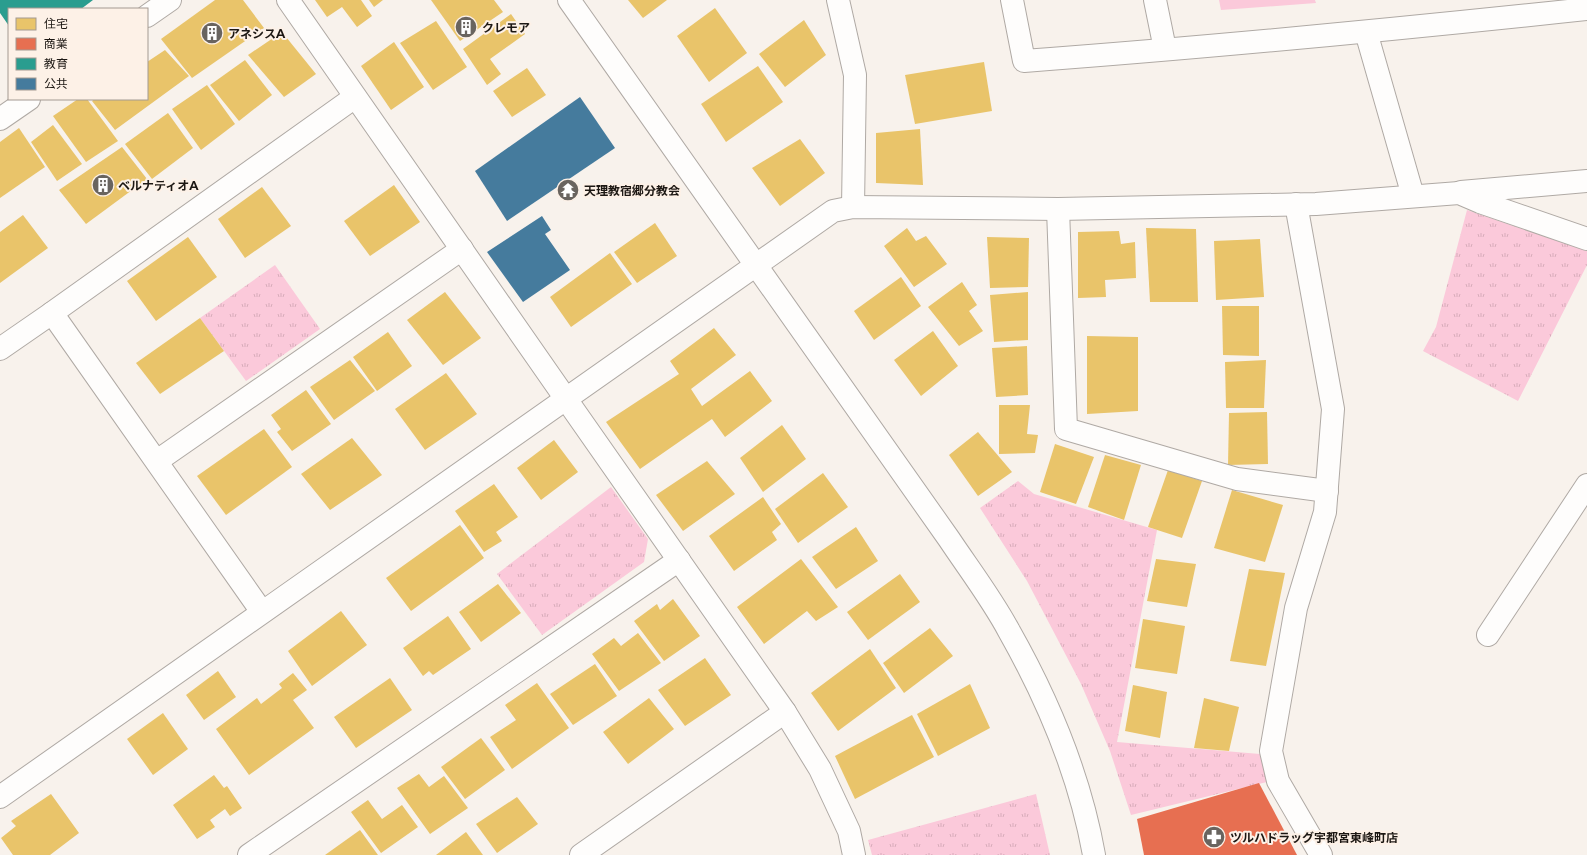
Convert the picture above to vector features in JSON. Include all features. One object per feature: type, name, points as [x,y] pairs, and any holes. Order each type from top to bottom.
[{"type":"street","points":[[148,15],[170,0]]},
{"type":"street","points":[[288,0],[786,712],[820,769],[849,831],[854,855]]},
{"type":"street","points":[[569,0],[950,539],[1009,630],[1039,687],[1070,760],[1094,855]]},
{"type":"street","points":[[838,0],[855,75],[853,207]]},
{"type":"street","points":[[1012,0],[1024,61],[1366,32],[1587,9]]},
{"type":"street","points":[[1155,0],[1164,49]]},
{"type":"street","points":[[1366,32],[1412,196]]},
{"type":"street","points":[[0,349],[355,97]]},
{"type":"street","points":[[0,119],[28,100]]},
{"type":"street","points":[[0,796],[833,211],[853,207],[1058,209],[1296,204],[1459,193],[1587,181]]},
{"type":"street","points":[[1459,193],[1480,202],[1587,239]]},
{"type":"street","points":[[1296,204],[1333,409],[1325,512],[1296,608],[1271,750],[1278,781],[1321,855]]},
{"type":"street","points":[[1058,209],[1066,429],[1237,480],[1326,491]]},
{"type":"street","points":[[156,461],[462,249]]},
{"type":"street","points":[[52,313],[262,612]]},
{"type":"street","points":[[1488,635],[1587,485]]},
{"type":"street","points":[[249,855],[679,560]]},
{"type":"street","points":[[581,855],[786,712]]},
{"type":"green space","points":[[1219,0],[1315,0],[1316,3],[1221,10]]},
{"type":"green space","points":[[1467,210],[1587,251],[1587,265],[1518,401],[1423,351],[1436,327]]},
{"type":"green space","points":[[275,265],[320,329],[246,381],[200,318]]},
{"type":"green space","points":[[1018,481],[1034,494],[1157,530],[1117,742],[1260,754],[1267,782],[1131,815],[1110,751],[1081,684],[1027,581],[980,508]]},
{"type":"green space","points":[[611,487],[648,539],[644,562],[542,635],[497,574]]},
{"type":"green space","points":[[1036,794],[1050,855],[872,855],[868,840]]},
{"type":"building: 住宅","name":"アネシスA","points":[[215,0],[243,0],[264,28],[192,78],[161,39]]},
{"type":"building: 住宅","points":[[315,0],[361,0],[372,16],[357,27],[342,7],[327,17]]},
{"type":"building: 住宅","points":[[369,0],[383,0],[374,7]]},
{"type":"building: 住宅","name":"クレモア","points":[[431,0],[494,0],[503,12],[460,41]]},
{"type":"building: 住宅","points":[[628,0],[667,0],[643,18]]},
{"type":"building: 住宅","points":[[715,8],[747,53],[709,82],[677,36]]},
{"type":"building: 住宅","points":[[511,14],[525,34],[490,59],[501,74],[487,85],[463,49]]},
{"type":"building: 住宅","points":[[804,20],[826,55],[785,87],[759,54]]},
{"type":"building: 住宅","points":[[436,21],[467,67],[433,90],[400,43]]},
{"type":"building: 住宅","points":[[282,32],[316,74],[284,97],[248,55]]},
{"type":"building: 住宅","points":[[394,42],[424,87],[391,110],[361,66]]},
{"type":"building: 住宅","points":[[165,50],[189,76],[115,130],[92,101],[148,100],[148,61]]},
{"type":"building: 住宅","points":[[245,60],[272,95],[239,121],[210,85]]},
{"type":"building: 住宅","points":[[984,62],[992,111],[915,124],[905,75]]},
{"type":"building: 住宅","points":[[758,66],[783,102],[726,142],[701,104]]},
{"type":"building: 住宅","points":[[527,68],[546,95],[512,117],[493,91]]},
{"type":"building: 住宅","points":[[207,85],[235,124],[201,150],[172,109]]},
{"type":"building: 住宅","points":[[77,100],[88,100],[118,141],[86,162],[53,116]]},
{"type":"building: 住宅","points":[[168,113],[193,148],[152,179],[125,144]]},
{"type":"building: 住宅","points":[[53,125],[82,164],[57,181],[31,142]]},
{"type":"building: 住宅","points":[[19,128],[45,167],[0,198],[0,142]]},
{"type":"building: 住宅","points":[[920,129],[923,185],[876,183],[876,133]]},
{"type":"building: 住宅","points":[[800,139],[825,173],[780,206],[752,168]]},
{"type":"building: 住宅","name":"ベルナティオA","points":[[122,147],[147,179],[86,224],[59,190]]},
{"type":"building: 住宅","points":[[394,185],[420,222],[370,256],[344,221]]},
{"type":"building: 住宅","points":[[262,187],[291,226],[245,258],[218,219]]},
{"type":"building: 住宅","points":[[23,215],[48,248],[0,283],[0,232]]},
{"type":"building: 住宅","points":[[655,223],[677,256],[637,283],[614,252]]},
{"type":"building: 住宅","points":[[907,228],[916,241],[926,236],[947,264],[914,287],[884,246]]},
{"type":"building: 住宅","points":[[1146,228],[1196,229],[1198,302],[1150,302]]},
{"type":"building: 住宅","points":[[1119,231],[1121,244],[1135,242],[1136,278],[1105,280],[1106,297],[1078,298],[1078,232]]},
{"type":"building: 住宅","points":[[188,237],[217,277],[156,321],[127,281]]},
{"type":"building: 住宅","points":[[987,237],[1029,238],[1028,287],[990,288]]},
{"type":"building: 住宅","points":[[1260,239],[1264,297],[1216,300],[1214,241]]},
{"type":"building: 住宅","points":[[610,253],[632,284],[571,327],[550,297]]},
{"type":"building: 住宅","points":[[901,277],[921,306],[874,340],[854,311]]},
{"type":"building: 住宅","points":[[962,282],[977,305],[969,311],[983,331],[959,346],[928,307]]},
{"type":"building: 住宅","points":[[445,292],[481,338],[443,365],[407,320]]},
{"type":"building: 住宅","points":[[1028,292],[1028,340],[994,342],[990,295]]},
{"type":"building: 住宅","points":[[1222,306],[1259,306],[1259,356],[1223,355]]},
{"type":"building: 住宅","points":[[200,318],[224,351],[160,394],[136,363]]},
{"type":"building: 住宅","points":[[714,328],[736,355],[691,389],[702,406],[750,371],[772,401],[725,437],[712,419],[640,469],[606,422],[679,374],[670,361]]},
{"type":"building: 住宅","points":[[933,331],[958,366],[921,396],[894,360]]},
{"type":"building: 住宅","points":[[388,332],[412,366],[377,391],[353,357]]},
{"type":"building: 住宅","points":[[1087,336],[1138,337],[1138,411],[1087,414]]},
{"type":"building: 住宅","points":[[1027,346],[1028,395],[996,397],[992,348]]},
{"type":"building: 住宅","points":[[350,360],[375,391],[334,420],[310,387]]},
{"type":"building: 住宅","points":[[1266,360],[1264,408],[1226,408],[1225,362]]},
{"type":"building: 住宅","points":[[446,373],[477,414],[425,450],[395,409]]},
{"type":"building: 住宅","points":[[306,390],[331,424],[292,451],[277,432],[281,429],[271,415]]},
{"type":"building: 住宅","points":[[999,405],[1030,405],[1027,434],[1038,435],[1035,453],[999,454]]},
{"type":"building: 住宅","points":[[1267,412],[1268,464],[1228,465],[1229,413]]},
{"type":"building: 住宅","points":[[782,425],[806,459],[763,492],[740,458]]},
{"type":"building: 住宅","points":[[264,429],[292,467],[226,515],[197,476]]},
{"type":"building: 住宅","points":[[978,432],[1012,472],[978,496],[949,455]]},
{"type":"building: 住宅","points":[[352,438],[382,475],[330,510],[301,474]]},
{"type":"building: 住宅","points":[[554,440],[578,472],[541,500],[517,468]]},
{"type":"building: 住宅","points":[[1055,444],[1094,457],[1076,504],[1040,492]]},
{"type":"building: 住宅","points":[[1105,455],[1141,465],[1124,520],[1088,507]]},
{"type":"building: 住宅","points":[[707,461],[735,494],[683,531],[656,495]]},
{"type":"building: 住宅","points":[[1168,470],[1202,481],[1182,538],[1148,527]]},
{"type":"building: 住宅","points":[[823,473],[848,507],[798,543],[775,509]]},
{"type":"building: 住宅","points":[[494,484],[518,517],[496,532],[502,541],[484,552],[455,511]]},
{"type":"building: 住宅","points":[[1232,490],[1283,505],[1265,562],[1214,548]]},
{"type":"building: 住宅","points":[[763,497],[781,524],[772,532],[777,540],[734,571],[709,536]]},
{"type":"building: 住宅","points":[[460,525],[484,558],[411,611],[386,578]]},
{"type":"building: 住宅","points":[[856,527],[878,561],[836,589],[812,557]]},
{"type":"building: 住宅","points":[[801,559],[838,607],[816,621],[807,611],[764,644],[737,607]]},
{"type":"building: 住宅","points":[[1156,559],[1196,564],[1187,607],[1147,601]]},
{"type":"building: 住宅","points":[[1249,569],[1285,573],[1266,666],[1230,661]]},
{"type":"building: 住宅","points":[[900,574],[920,602],[868,640],[847,612]]},
{"type":"building: 住宅","points":[[498,584],[521,613],[481,642],[459,612]]},
{"type":"building: 住宅","points":[[673,599],[700,636],[664,661],[634,621],[657,604],[660,610]]},
{"type":"building: 住宅","points":[[341,611],[367,645],[312,686],[288,651]]},
{"type":"building: 住宅","points":[[448,616],[471,649],[433,675],[429,671],[423,676],[403,648]]},
{"type":"building: 住宅","points":[[1143,619],[1185,626],[1177,674],[1135,668]]},
{"type":"building: 住宅","points":[[930,628],[953,656],[904,693],[883,663]]},
{"type":"building: 住宅","points":[[638,633],[661,663],[619,691],[592,654],[614,638],[621,646]]},
{"type":"building: 住宅","points":[[870,649],[896,688],[838,731],[811,693]]},
{"type":"building: 住宅","points":[[705,658],[731,695],[685,726],[658,690]]},
{"type":"building: 住宅","points":[[595,664],[617,696],[573,725],[550,694]]},
{"type":"building: 住宅","points":[[218,671],[236,697],[204,720],[186,695]]},
{"type":"building: 住宅","points":[[293,673],[307,690],[293,700],[314,728],[249,775],[216,729],[257,698],[261,704],[282,688],[279,684]]},
{"type":"building: 住宅","points":[[390,678],[412,710],[356,748],[334,717]]},
{"type":"building: 住宅","points":[[537,683],[569,728],[512,769],[490,737],[516,720],[505,705]]},
{"type":"building: 住宅","points":[[970,684],[990,728],[938,756],[917,714]]},
{"type":"building: 住宅","points":[[1133,685],[1167,692],[1160,738],[1125,731]]},
{"type":"building: 住宅","points":[[649,698],[674,729],[628,764],[603,732]]},
{"type":"building: 住宅","points":[[1204,698],[1239,707],[1229,751],[1194,748]]},
{"type":"building: 住宅","points":[[163,713],[188,749],[153,775],[127,739]]},
{"type":"building: 住宅","points":[[912,715],[934,757],[855,799],[835,756]]},
{"type":"building: 住宅","points":[[481,738],[505,770],[465,799],[441,767]]},
{"type":"building: 住宅","points":[[419,774],[429,787],[444,776],[468,808],[430,834],[397,788]]},
{"type":"building: 住宅","points":[[214,775],[224,788],[227,786],[242,808],[230,816],[225,809],[210,820],[215,827],[197,839],[173,805]]},
{"type":"building: 住宅","points":[[51,794],[79,833],[50,855],[13,855],[1,838],[16,826],[11,821]]},
{"type":"building: 住宅","points":[[517,797],[538,824],[497,853],[476,824]]},
{"type":"building: 住宅","points":[[368,800],[382,819],[402,805],[418,827],[381,853],[351,812]]},
{"type":"building: 住宅","points":[[360,830],[378,855],[325,855]]},
{"type":"building: 住宅","points":[[466,832],[483,855],[436,855]]},
{"type":"building: 商業","name":"ツルハドラッグ宇都宮東峰町店","points":[[1259,783],[1297,855],[1144,855],[1137,819]]},
{"type":"building: 教育","points":[[0,0],[93,0],[82,8],[8,8],[8,25],[0,13]]},
{"type":"building: 公共","points":[[580,97],[615,148],[507,221],[475,171]]},
{"type":"building: 公共","points":[[542,216],[551,230],[545,234],[570,270],[523,302],[487,252]]},
{"type":"place","name":"クレモア","points":[[466,27]]},
{"type":"place","name":"アネシスA","points":[[212,33]]},
{"type":"place","name":"ベルナティオA","points":[[103,185]]},
{"type":"place","name":"天理教宿郷分教会","points":[[568,190]]},
{"type":"place","name":"ツルハドラッグ宇都宮東峰町店","points":[[1214,837]]}]
